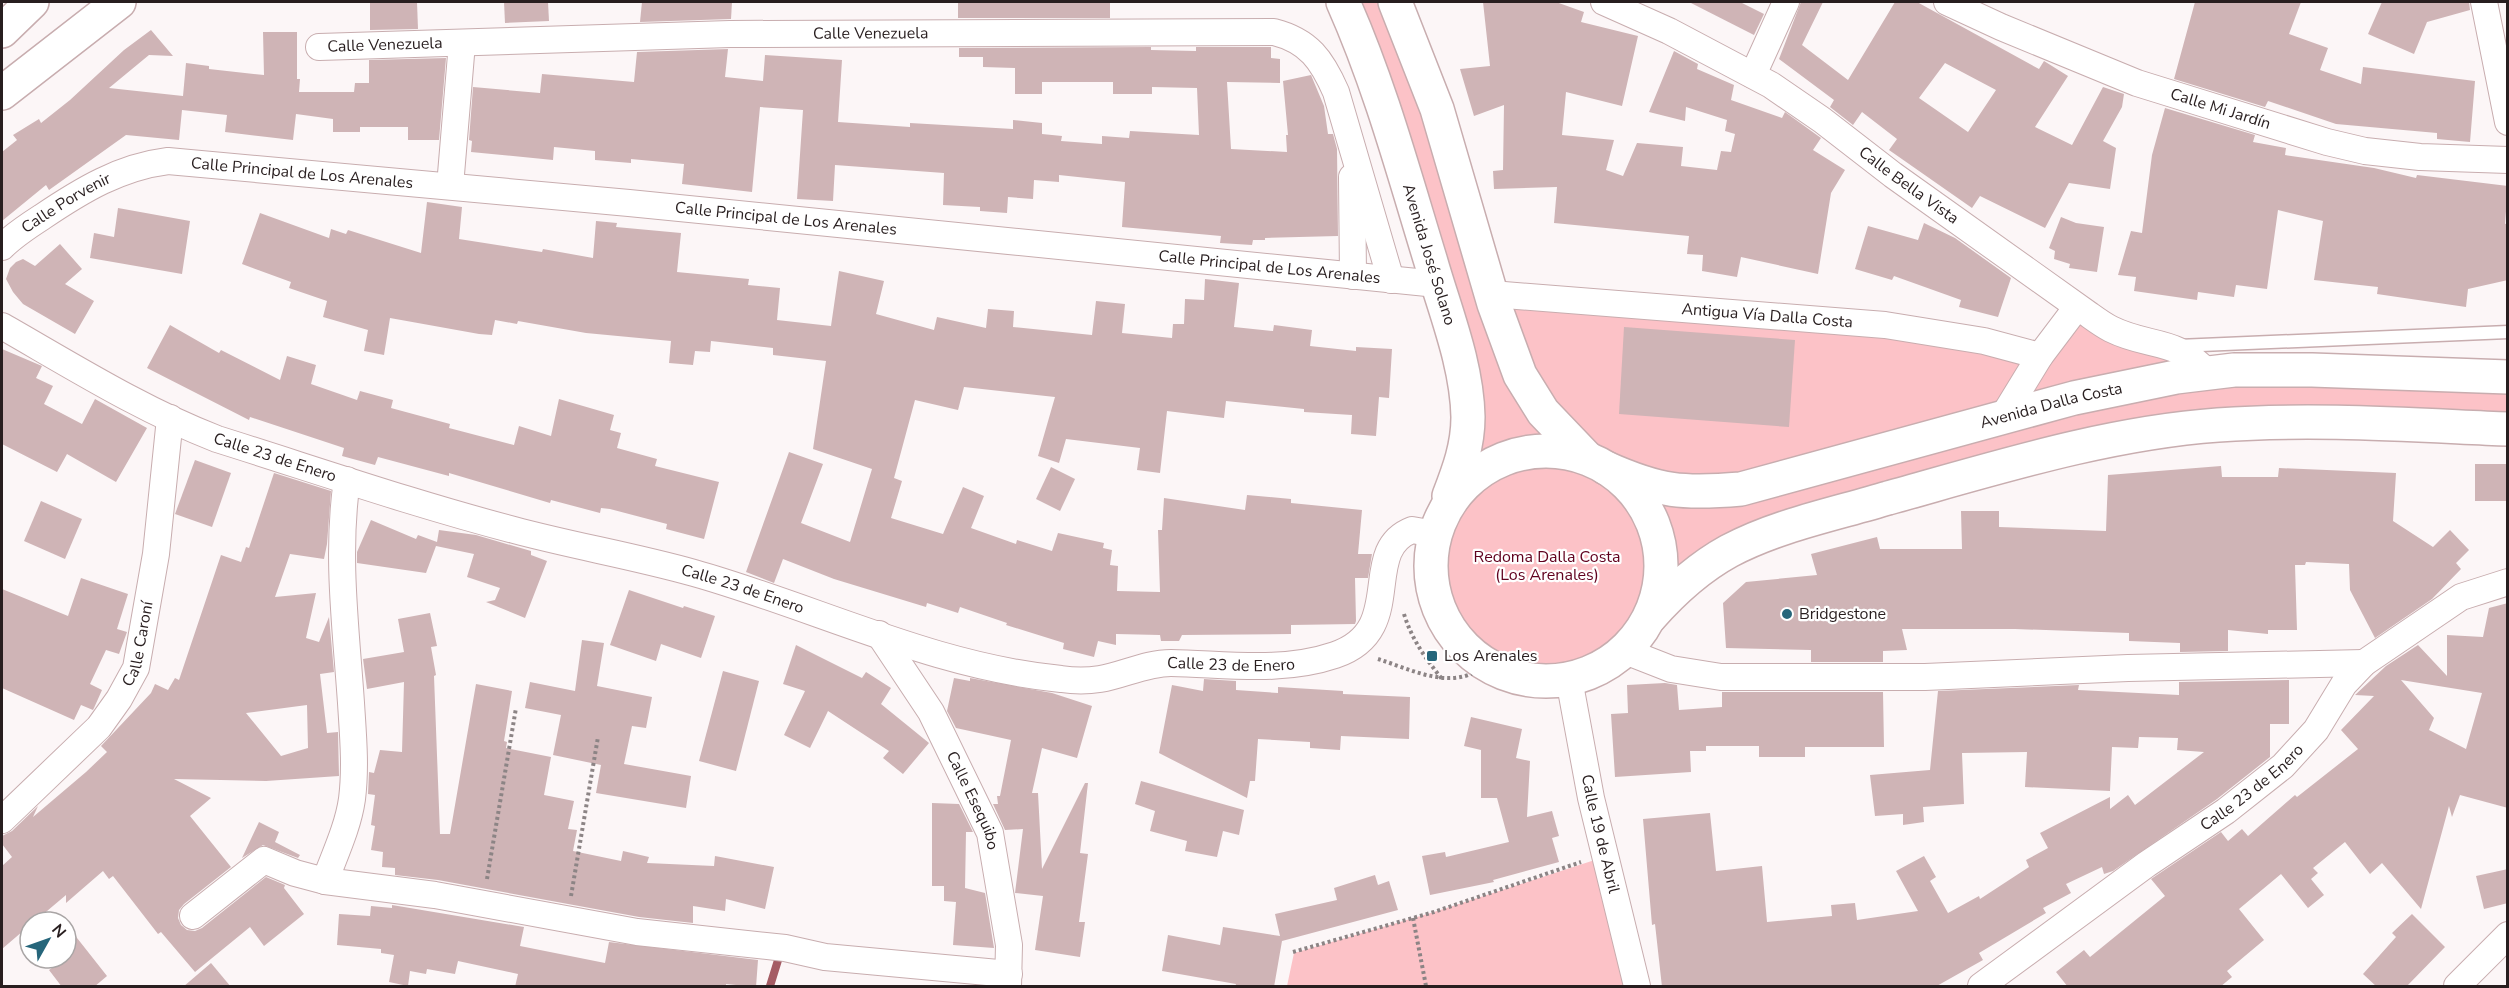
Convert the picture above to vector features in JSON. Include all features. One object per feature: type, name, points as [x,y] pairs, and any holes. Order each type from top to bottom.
[{"type":"street","points":[[2,31],[32,2]]},
{"type":"street","points":[[2,93],[118,2]]},
{"type":"street","name":"Avenida José Solano","points":[[1343,2],[1376,83],[1460,361],[1468,415],[1464,453],[1439,524],[1432,555],[1432,576],[1436,598],[1444,618],[1469,651],[1486,664],[1506,674],[1547,681],[1569,679],[1598,669],[1625,651],[1639,635],[1650,617]]},
{"type":"street","points":[[1395,2],[1437,109],[1509,349],[1529,393],[1558,430],[1597,463],[1623,480],[1638,496],[1649,514],[1657,534],[1661,555],[1658,597],[1650,617]]},
{"type":"street","name":"Calle Bella Vista","points":[[1604,2],[1669,31],[1753,75],[1822,120],[1893,175],[2112,330],[2171,346],[2198,362],[2208,373]]},
{"type":"street","points":[[1753,75],[1786,2]]},
{"type":"street","name":"Calle Mi Jardín","points":[[1947,2],[2001,27],[2137,83],[2327,142],[2366,151],[2420,157],[2508,160]]},
{"type":"street","points":[[2484,2],[2508,122]]},
{"type":"street","name":"Calle Venezuela","points":[[319,47],[741,34],[1274,32],[1293,37],[1303,44],[1323,67],[1336,92],[1391,280]]},
{"type":"street","points":[[450,186],[462,43]]},
{"type":"street","name":"Calle Venezuela","points":[[1352,147],[1353,276]]},
{"type":"street","name":"Calle Principal de Los Arenales","points":[[135,167],[168,161],[450,186],[1437,284]]},
{"type":"street","name":"Calle Porvenir","points":[[2,247],[64,202],[104,179],[135,167]]},
{"type":"street","name":"Antigua Vía Dalla Costa","points":[[1492,294],[1885,325],[1984,341],[2040,356]]},
{"type":"street","points":[[2002,418],[2040,356],[2077,307]]},
{"type":"street","name":"Calle 23 de Enero","points":[[2,326],[170,418],[217,439],[514,530],[695,573],[879,634],[971,662],[1016,672],[1080,680],[1101,679],[1166,663],[1257,667],[1284,665],[1333,656],[1348,650],[1361,640],[1376,619],[1384,565],[1388,550],[1395,540],[1412,530],[1439,524]]},
{"type":"street","name":"Avenida Dalla Costa","points":[[1597,463],[1633,480],[1666,489],[1687,492],[1741,489],[2125,386],[2208,373],[2234,370],[2312,370],[2508,377]]},
{"type":"street","name":"Calle Caroní","points":[[2,820],[99,727],[119,699],[136,668],[156,554],[170,418]]},
{"type":"street","points":[[1650,617],[1689,578],[1730,551],[1756,539],[1910,492],[2095,444],[2169,429],[2264,423],[2336,422],[2508,429]]},
{"type":"street","points":[[1439,524],[1454,496],[1468,481],[1485,468],[1504,458],[1524,452],[1545,450],[1567,452],[1597,463]]},
{"type":"street","points":[[325,881],[348,819],[354,781],[343,583],[342,527],[348,480]]},
{"type":"street","name":"Calle 23 de Enero","points":[[1981,987],[2147,864],[2226,811],[2283,766],[2316,730],[2344,684],[2364,663],[2461,597],[2508,582]]},
{"type":"street","name":"Calle Esequibo","points":[[879,634],[931,712],[990,833],[1009,945],[1008,980]]},
{"type":"street","points":[[1625,651],[1671,669],[1721,677],[1925,677],[2128,668],[2364,663]]},
{"type":"street","name":"Calle 19 de Abril","points":[[1569,679],[1591,798],[1637,987]]},
{"type":"street","points":[[193,916],[264,860],[295,873],[325,881],[483,904],[567,921],[665,935],[785,948],[825,957],[1008,980]]},
{"type":"street","points":[[2457,987],[2508,935]]},
{"type":"lane","points":[[2171,346],[2508,332]]},
{"type":"path","points":[[1401,607],[1408,630],[1442,679]]},
{"type":"path","points":[[1348,650],[1442,679],[1467,677],[1477,673],[1486,664]]},
{"type":"path","points":[[483,904],[516,708]]},
{"type":"path","points":[[567,921],[598,737]]},
{"type":"path","points":[[1293,952],[1413,918],[1606,854]]},
{"type":"path","points":[[1413,918],[1426,987]]},
{"type":"green space","name":"Redoma Dalla Costa (Los Arenales)","points":[[1343,2],[1395,2],[1492,294],[2040,356],[2077,307],[2198,362],[2507,377],[2507,429],[2264,423],[1799,524],[1650,617],[1630,646],[1598,670],[1568,680],[1536,680],[1506,673],[1479,658],[1457,637],[1440,610],[1432,577],[1431,559],[1439,523],[1458,471],[1467,436]]},
{"type":"green space","points":[[1604,857],[1636,986],[1287,986],[1294,953],[1434,912]]},
{"type":"building","points":[[370,2],[417,2],[418,29],[370,30]]},
{"type":"building","points":[[504,2],[548,2],[549,21],[505,23]]},
{"type":"building","points":[[642,2],[732,2],[731,19],[640,22]]},
{"type":"building","points":[[958,2],[1110,2],[1110,18],[958,18]]},
{"type":"building","points":[[1483,2],[1556,2],[1584,12],[1581,22],[1638,36],[1622,106],[1566,92],[1562,135],[1614,140],[1606,170],[1623,176],[1637,143],[1683,147],[1681,166],[1717,170],[1721,151],[1731,152],[1735,134],[1725,131],[1727,120],[1686,107],[1685,121],[1649,112],[1674,51],[1698,64],[1697,69],[1734,85],[1731,100],[1782,118],[1785,112],[1821,138],[1813,150],[1845,170],[1831,193],[1818,274],[1741,257],[1737,277],[1702,271],[1703,255],[1687,254],[1689,236],[1554,223],[1557,187],[1494,189],[1493,171],[1503,170],[1504,105],[1474,116],[1460,69],[1490,66]]},
{"type":"building","points":[[1689,2],[1740,2],[1764,14],[1754,35]]},
{"type":"building","points":[[1801,2],[1823,2],[1802,45],[1848,80],[1895,2],[1917,2],[2039,69],[2044,61],[2068,76],[2035,127],[2072,145],[2103,87],[2124,94],[2122,107],[2103,141],[2116,148],[2110,189],[2069,183],[2045,228],[1980,196],[1972,208],[1889,150],[1897,139],[1862,112],[1853,125],[1830,107],[1834,100],[1779,59]],"holes":[[[1945,63],[1996,90],[1968,132],[1919,98]]]},
{"type":"building","points":[[2195,2],[2301,2],[2289,34],[2328,48],[2320,70],[2361,84],[2363,67],[2475,81],[2470,142],[2437,139],[2437,133],[2336,124],[2268,101],[2265,107],[2174,79]]},
{"type":"building","points":[[2382,2],[2469,2],[2470,10],[2427,22],[2414,54],[2368,34]]},
{"type":"building","points":[[151,30],[173,56],[149,55],[109,88],[183,96],[186,63],[209,66],[209,69],[264,75],[263,32],[297,32],[299,92],[354,92],[355,83],[369,83],[369,60],[446,58],[439,140],[408,140],[408,127],[360,127],[360,132],[333,132],[333,119],[296,114],[293,140],[225,132],[227,115],[182,110],[179,140],[126,135],[49,190],[46,185],[2,221],[2,152],[17,140],[13,135],[39,119],[41,123],[70,100],[124,50]]},
{"type":"building","points":[[1151,47],[1151,50],[1196,51],[1196,47],[1271,47],[1271,58],[1280,59],[1280,83],[1227,82],[1231,149],[1287,152],[1286,135],[1288,135],[1283,81],[1311,75],[1324,106],[1328,134],[1333,134],[1337,149],[1338,236],[1265,238],[1265,240],[1253,240],[1252,245],[1220,243],[1221,236],[1122,227],[1125,182],[1059,175],[1059,182],[1034,180],[1033,199],[1008,197],[1007,213],[980,211],[980,207],[943,205],[944,173],[835,165],[833,201],[797,199],[803,110],[760,107],[752,192],[682,184],[684,164],[631,159],[631,163],[595,160],[595,151],[554,147],[553,160],[471,152],[472,141],[469,140],[473,87],[540,93],[542,74],[634,82],[637,52],[728,49],[725,77],[763,81],[765,55],[842,60],[838,122],[910,127],[910,123],[1013,129],[1013,120],[1042,123],[1042,134],[1062,136],[1061,141],[1102,144],[1102,136],[1129,138],[1130,131],[1199,135],[1197,88],[1152,87],[1152,94],[1113,94],[1113,82],[1042,82],[1042,94],[1015,94],[1015,68],[983,67],[983,57],[959,57],[959,48]]},
{"type":"building","points":[[2165,108],[2255,135],[2253,142],[2286,148],[2285,155],[2374,168],[2416,178],[2417,175],[2508,186],[2505,224],[2508,223],[2508,280],[2468,289],[2466,307],[2377,294],[2378,287],[2314,280],[2323,221],[2278,210],[2267,289],[2236,285],[2234,297],[2198,292],[2197,300],[2134,291],[2136,277],[2118,275],[2131,231],[2142,233],[2152,155]]},
{"type":"building","points":[[427,202],[462,207],[459,239],[542,252],[543,249],[593,258],[596,221],[617,223],[616,227],[681,233],[677,272],[749,279],[748,285],[780,288],[777,320],[831,326],[839,271],[884,281],[876,314],[934,330],[937,317],[986,328],[988,309],[1014,311],[1013,327],[1092,335],[1096,301],[1125,304],[1122,333],[1172,338],[1173,324],[1184,324],[1185,299],[1204,300],[1205,279],[1239,283],[1234,327],[1273,331],[1274,325],[1312,330],[1310,346],[1356,351],[1356,347],[1392,349],[1389,398],[1379,397],[1376,436],[1351,434],[1352,415],[1304,412],[1304,409],[1226,401],[1224,418],[1167,411],[1160,473],[1137,470],[1140,448],[1066,439],[1059,463],[1038,456],[1055,397],[964,387],[958,410],[915,400],[894,478],[902,481],[891,518],[943,534],[963,487],[984,496],[971,528],[1016,544],[1017,540],[1052,551],[1058,533],[1104,543],[1103,548],[1112,550],[1110,565],[1118,566],[1117,591],[1160,592],[1158,530],[1162,530],[1164,498],[1245,510],[1247,495],[1291,499],[1291,503],[1362,510],[1358,554],[1372,554],[1368,578],[1355,578],[1355,624],[1291,625],[1291,634],[1182,635],[1179,641],[1161,641],[1160,635],[1116,634],[1116,645],[1098,641],[1094,657],[1063,649],[1064,643],[1006,625],[1007,623],[960,607],[958,613],[927,603],[926,607],[834,579],[783,559],[774,583],[746,572],[789,452],[823,464],[801,523],[850,542],[872,469],[813,449],[826,361],[773,355],[773,348],[711,341],[710,352],[695,351],[693,365],[669,363],[671,341],[586,333],[518,321],[517,324],[495,320],[492,335],[479,334],[390,318],[384,355],[364,351],[368,330],[323,317],[327,301],[289,288],[291,282],[242,264],[260,213],[329,238],[331,229],[346,234],[348,230],[421,253]]},
{"type":"building","points":[[118,208],[190,221],[182,274],[90,258],[94,233],[114,237]]},
{"type":"building","points":[[2061,217],[2076,223],[2104,227],[2097,272],[2069,268],[2070,264],[2054,259],[2055,251],[2049,248]]},
{"type":"building","points":[[1924,223],[1955,238],[2011,278],[1998,317],[1959,307],[1961,300],[1894,276],[1892,280],[1855,269],[1868,226],[1918,240]]},
{"type":"building","points":[[60,244],[82,269],[65,284],[94,301],[75,334],[23,304],[6,279],[10,268],[16,262],[23,259],[35,266]]},
{"type":"building","points":[[170,325],[219,353],[221,350],[280,380],[287,356],[316,365],[311,384],[357,400],[360,391],[393,400],[391,408],[450,424],[449,428],[514,445],[519,426],[551,436],[559,399],[614,415],[610,430],[621,433],[617,448],[657,459],[655,466],[719,482],[704,539],[666,529],[667,524],[610,509],[601,508],[600,513],[551,500],[550,503],[449,473],[449,476],[378,457],[375,465],[342,456],[344,448],[250,417],[249,420],[147,368]]},
{"type":"building","points":[[1624,327],[1795,340],[1789,427],[1619,414]]},
{"type":"building","points":[[2,349],[42,366],[36,378],[53,386],[44,404],[82,424],[95,399],[147,428],[116,482],[67,454],[57,472],[2,444]]},
{"type":"building","points":[[195,460],[231,473],[212,527],[175,514]]},
{"type":"building","points":[[2475,464],[2508,464],[2508,501],[2475,501]]},
{"type":"building","points":[[2221,466],[2222,477],[2278,477],[2279,468],[2396,473],[2393,521],[2433,547],[2450,530],[2469,550],[2456,563],[2461,569],[2432,599],[2375,638],[2350,590],[2349,564],[2306,562],[2305,565],[2295,565],[2297,630],[2268,630],[2268,634],[2228,630],[2228,651],[2180,652],[2180,643],[2129,641],[2129,633],[2015,629],[1902,629],[1907,650],[1883,651],[1883,662],[1811,662],[1811,650],[1726,648],[1723,603],[1746,582],[1817,575],[1811,554],[1877,537],[1880,549],[1962,549],[1961,511],[1999,511],[1999,527],[2106,531],[2108,475]]},
{"type":"building","points":[[1051,467],[1075,479],[1060,511],[1036,499]]},
{"type":"building","points":[[274,473],[331,491],[324,559],[290,554],[275,597],[316,593],[306,638],[319,642],[329,617],[334,672],[320,674],[327,733],[338,732],[339,776],[266,781],[174,779],[211,798],[190,816],[231,867],[184,904],[179,910],[178,918],[187,930],[195,931],[202,928],[266,877],[285,885],[284,888],[304,914],[264,946],[250,927],[195,972],[161,932],[158,934],[113,876],[109,879],[103,871],[66,903],[66,895],[48,910],[18,910],[18,935],[2,949],[2,866],[12,857],[2,844],[2,836],[12,831],[38,806],[33,817],[107,752],[101,746],[151,693],[155,684],[168,690],[175,678],[179,680],[221,555],[241,562],[246,547],[249,548]],"holes":[[[307,705],[308,748],[281,756],[246,713]]]},
{"type":"building","points":[[41,501],[82,519],[65,559],[24,541]]},
{"type":"building","points":[[371,520],[416,539],[418,535],[437,542],[439,530],[476,535],[531,551],[531,555],[547,561],[525,618],[486,602],[495,600],[500,588],[467,577],[474,554],[436,546],[426,573],[357,563],[357,552]]},
{"type":"building","points":[[81,578],[128,594],[117,629],[127,632],[119,654],[106,650],[90,684],[102,690],[93,710],[81,705],[74,720],[2,688],[2,589],[68,616]]},
{"type":"building","points":[[629,590],[715,616],[701,658],[661,644],[656,661],[610,645]]},
{"type":"building","points":[[2508,603],[2508,808],[2460,795],[2452,817],[2449,806],[2421,909],[2382,863],[2370,874],[2345,842],[2313,868],[2318,873],[2311,879],[2324,895],[2308,908],[2281,874],[2239,909],[2264,940],[2227,971],[2232,977],[2220,987],[2068,987],[2056,972],[2084,950],[2090,957],[2165,896],[2151,879],[2221,832],[2228,841],[2242,829],[2248,836],[2295,795],[2297,797],[2358,749],[2341,730],[2374,696],[2355,695],[2386,666],[2418,645],[2447,676],[2447,635],[2483,637],[2489,608]],"holes":[[[2401,680],[2482,693],[2466,749],[2429,730],[2434,718]]]},
{"type":"building","points":[[430,613],[437,646],[431,647],[436,675],[434,676],[440,834],[450,834],[476,684],[512,691],[504,741],[507,742],[506,748],[551,757],[544,795],[574,801],[568,829],[577,830],[573,851],[621,861],[623,851],[649,857],[647,863],[714,866],[715,856],[774,867],[765,909],[726,899],[725,911],[693,906],[693,923],[639,917],[438,880],[395,875],[395,868],[382,867],[383,852],[371,850],[375,826],[371,825],[375,795],[368,794],[369,772],[374,773],[380,750],[402,752],[404,682],[367,689],[363,659],[404,652],[398,619]]},
{"type":"building","points":[[582,640],[604,643],[597,686],[652,697],[646,728],[632,726],[624,764],[691,776],[686,808],[596,793],[601,765],[553,755],[561,715],[525,708],[530,682],[575,691]]},
{"type":"building","points":[[796,645],[862,678],[866,672],[891,688],[881,704],[929,743],[903,774],[883,758],[889,751],[828,711],[810,748],[784,735],[805,691],[783,684]]},
{"type":"building","points":[[723,671],[759,681],[736,771],[699,761]]},
{"type":"building","points":[[954,678],[970,681],[970,678],[1052,693],[1092,706],[1077,758],[1042,748],[1032,793],[1038,793],[1042,869],[1085,783],[1088,783],[1080,853],[1088,854],[1079,922],[1085,922],[1080,957],[1035,950],[1043,896],[1015,893],[1023,829],[1005,830],[993,804],[998,804],[997,796],[1000,796],[1011,740],[956,728],[947,711]]},
{"type":"building","points":[[1204,679],[1236,681],[1236,690],[1278,693],[1278,687],[1343,691],[1343,694],[1410,697],[1409,739],[1341,736],[1340,750],[1310,748],[1310,742],[1258,739],[1255,781],[1250,781],[1247,798],[1159,753],[1172,685],[1203,691]]},
{"type":"building","points":[[2289,680],[2289,724],[2270,724],[2270,757],[2217,799],[2113,871],[2104,874],[2102,867],[2066,884],[2071,893],[2043,908],[2046,913],[1979,953],[1983,960],[1935,987],[1662,987],[1655,924],[1652,925],[1643,819],[1710,813],[1716,871],[1762,866],[1767,922],[1832,916],[1831,905],[1855,903],[1857,920],[1918,911],[1896,871],[1924,856],[1936,877],[1930,881],[1948,913],[1979,896],[1980,899],[2029,867],[2026,860],[2048,848],[2040,833],[2110,797],[2110,809],[2128,795],[2135,805],[2204,752],[2177,750],[2178,738],[2139,737],[2138,748],[2112,747],[2110,791],[2025,787],[2027,752],[1962,753],[1964,804],[1923,807],[1924,822],[1903,825],[1903,814],[1875,816],[1870,775],[1930,770],[1938,691],[2079,685],[2078,690],[2179,695],[2179,682]]},
{"type":"building","points":[[1665,683],[1677,685],[1679,710],[1722,707],[1722,692],[1883,692],[1884,747],[1805,747],[1805,757],[1759,757],[1759,746],[1706,746],[1706,751],[1690,751],[1691,772],[1615,777],[1611,714],[1628,713],[1627,685]]},
{"type":"building","points":[[1471,717],[1522,729],[1516,758],[1530,761],[1527,817],[1552,811],[1559,836],[1552,838],[1559,862],[1493,880],[1494,882],[1430,895],[1422,856],[1445,852],[1446,857],[1509,842],[1497,798],[1481,798],[1481,750],[1464,746]]},
{"type":"building","points":[[1141,781],[1244,810],[1239,835],[1223,831],[1217,857],[1185,851],[1187,841],[1150,831],[1155,811],[1135,804]]},
{"type":"building","points":[[932,803],[959,804],[973,832],[966,832],[965,888],[985,893],[994,948],[953,945],[956,902],[944,901],[944,886],[932,886]]},
{"type":"building","points":[[259,822],[279,832],[275,842],[300,855],[298,858],[263,845],[242,858]]},
{"type":"building","points":[[2508,869],[2508,903],[2484,909],[2476,876]]},
{"type":"building","points":[[1375,875],[1378,885],[1389,881],[1398,910],[1282,941],[1274,987],[1235,987],[1236,984],[1162,971],[1168,935],[1220,945],[1223,927],[1280,936],[1275,914],[1337,900],[1334,888]]},
{"type":"building","points":[[392,905],[524,927],[520,946],[605,963],[609,942],[758,960],[756,987],[726,984],[726,987],[515,987],[518,974],[458,961],[455,974],[427,969],[426,974],[410,971],[408,986],[389,982],[394,955],[381,953],[381,949],[337,945],[339,914],[370,916],[371,906],[392,908]]},
{"type":"building","points":[[2412,914],[2445,947],[2406,987],[2377,987],[2363,974],[2396,937],[2392,933]]},
{"type":"building","points":[[78,939],[107,976],[94,987],[62,987],[49,970],[78,970]]},
{"type":"building","points":[[211,963],[231,987],[183,987]]},
{"type":"waterway","points":[[770,986],[779,957]]},
{"type":"place","name":"Bridgestone","points":[[1787,614]]},
{"type":"place","name":"Los Arenales","points":[[1432,656]]}]
